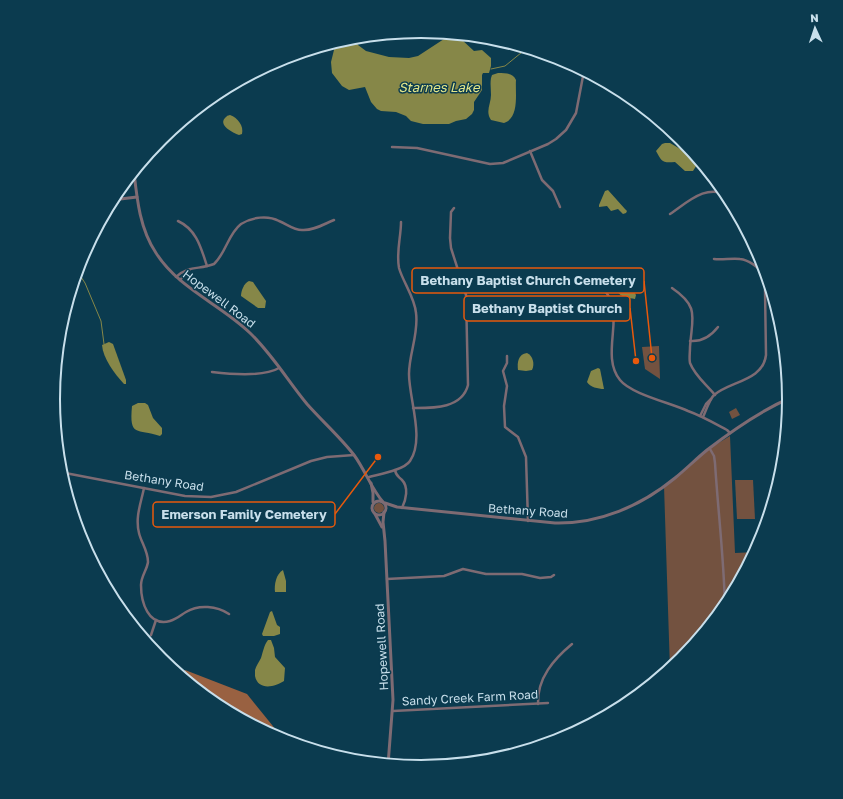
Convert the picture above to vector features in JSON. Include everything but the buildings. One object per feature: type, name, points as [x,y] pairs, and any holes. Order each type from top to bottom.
[{"type":"street","points":[[392,147],[417,148],[494,165],[503,163],[552,141],[562,134],[569,126],[576,113],[579,104],[583,76]]},
{"type":"street","points":[[530,151],[542,180],[553,191],[560,207]]},
{"type":"street","name":"Hopewell Road","points":[[135,179],[143,226],[149,241],[160,260],[175,277],[239,323],[258,341],[308,405],[354,455],[384,502]]},
{"type":"street","points":[[670,214],[703,192],[717,192]]},
{"type":"street","points":[[121,199],[137,197]]},
{"type":"street","points":[[413,408],[453,404],[461,398],[468,385],[466,295],[452,252],[450,238],[451,212],[454,208]]},
{"type":"street","points":[[175,277],[190,268],[207,266],[216,263],[224,253],[235,230],[241,224],[249,220],[261,217],[271,218],[278,220],[294,229],[302,230],[313,229],[334,220]]},
{"type":"street","points":[[178,221],[185,225],[196,236],[207,266]]},
{"type":"street","points":[[369,479],[407,464],[414,453],[416,439],[409,374],[416,313],[400,268],[398,247],[401,222]]},
{"type":"street","points":[[714,259],[746,260],[758,269]]},
{"type":"street","points":[[179,280],[190,268]]},
{"type":"street","points":[[542,278],[545,275],[589,283],[604,291],[610,298],[613,306],[612,359],[614,370],[626,386],[701,417],[730,433]]},
{"type":"street","points":[[672,288],[683,295],[691,308],[693,318],[689,356],[690,363],[713,396]]},
{"type":"street","points":[[701,417],[713,396],[758,372],[764,364],[766,355],[766,288]]},
{"type":"street","points":[[690,341],[697,341],[707,338],[718,327]]},
{"type":"street","points":[[508,356],[507,363],[503,371],[507,386],[504,406],[504,427],[518,437],[526,457],[528,521]]},
{"type":"street","points":[[212,372],[241,374],[274,371],[279,368]]},
{"type":"street","name":"Bethany Road","points":[[384,502],[402,508],[555,523],[574,523],[600,518],[616,513],[638,502],[668,483],[730,433],[783,402]]},
{"type":"street","points":[[710,448],[714,456],[715,463],[724,567],[725,596]]},
{"type":"street","name":"Bethany Road","points":[[68,473],[195,497],[220,496],[236,492],[311,461],[327,457],[354,455]]},
{"type":"street","points":[[394,470],[396,476],[404,483],[407,493],[402,508]]},
{"type":"street","name":"Hopewell Road","points":[[369,479],[374,499],[372,504]]},
{"type":"street","points":[[144,488],[139,505],[138,522],[139,532],[148,562],[142,576],[141,587],[146,610],[156,620],[165,622],[171,621],[189,610],[200,607],[218,608],[229,614]]},
{"type":"street","points":[[385,512],[386,507],[384,502],[378,500],[372,504],[371,509],[378,515],[397,507]]},
{"type":"street","name":"Hopewell Road","points":[[385,512],[383,516],[383,528],[393,688],[393,711],[389,759]]},
{"type":"street","name":"Hopewell Road","points":[[374,513],[383,528]]},
{"type":"street","points":[[387,580],[444,576],[463,569],[486,574],[522,574],[540,578],[551,577],[554,575]]},
{"type":"street","points":[[151,635],[156,620]]},
{"type":"street","points":[[538,704],[539,690],[544,676],[554,660],[572,644]]},
{"type":"street","name":"Sandy Creek Farm Road","points":[[393,711],[548,703]]},
{"type":"shaded area","points":[[659,346],[660,379],[645,369],[642,347]]},
{"type":"shaded area","points":[[736,408],[740,415],[732,419],[729,412]]},
{"type":"shaded area","points":[[730,436],[735,553],[749,552],[735,580],[708,620],[670,662],[664,486],[707,450]]},
{"type":"shaded area","points":[[735,480],[753,480],[755,519],[737,519]]},
{"type":"shaded area","points":[[377,503],[381,503],[383,504],[383,512],[377,513],[374,510],[374,506]]},
{"type":"shaded area","points":[[185,670],[247,694],[276,730],[241,713],[201,686],[184,672]]},
{"type":"water","name":"Starnes Lake","points":[[445,39],[463,40],[474,51],[482,50],[491,58],[491,66],[489,73],[483,73],[482,75],[482,90],[474,102],[474,110],[472,114],[466,119],[449,124],[423,124],[411,121],[406,116],[396,112],[381,111],[377,109],[371,102],[365,87],[349,90],[342,86],[332,73],[331,62],[334,49],[351,45],[357,44],[366,51],[389,57],[409,58],[418,56]]},
{"type":"water","points":[[506,73],[511,75],[516,80],[515,110],[509,120],[504,123],[491,120],[488,114],[491,98],[491,78],[492,75]]},
{"type":"water","points":[[230,115],[236,118],[240,123],[242,134],[239,135],[230,131],[223,123],[225,118]]},
{"type":"water","points":[[670,143],[684,151],[697,165],[693,171],[685,171],[675,162],[665,162],[661,160],[656,151],[662,144]]},
{"type":"water","points":[[608,190],[627,211],[626,213],[623,214],[618,209],[611,211],[607,206],[599,207],[605,191]]},
{"type":"water","points":[[249,281],[253,282],[266,301],[265,308],[258,308],[241,296],[243,287]]},
{"type":"water","points":[[629,284],[636,295],[635,299],[622,296],[617,291]]},
{"type":"water","points":[[109,342],[113,344],[126,380],[126,384],[124,384],[113,371],[107,361],[102,345]]},
{"type":"water","points":[[527,353],[533,360],[532,370],[518,370],[518,362],[520,357]]},
{"type":"water","points":[[598,368],[600,369],[604,389],[594,387],[587,382],[591,371]]},
{"type":"water","points":[[138,403],[145,403],[148,405],[153,418],[162,428],[162,434],[160,436],[136,430],[133,427],[131,416],[132,406]]},
{"type":"water","points":[[283,570],[286,581],[286,592],[275,592],[276,580]]},
{"type":"water","points":[[272,611],[277,625],[280,627],[280,634],[274,636],[263,636],[262,634],[270,612]]},
{"type":"water","points":[[268,640],[271,640],[275,657],[285,668],[284,681],[272,686],[263,686],[257,681],[255,670]]},
{"type":"waterway","points":[[491,69],[505,66],[522,52]]},
{"type":"waterway","points":[[81,277],[101,321],[104,344]]},
{"type":"place","name":"Bethany Baptist Church Cemetery","points":[[652,358]]},
{"type":"place","name":"Bethany Baptist Church","points":[[636,361]]},
{"type":"place","name":"Emerson Family Cemetery","points":[[378,457]]}]
